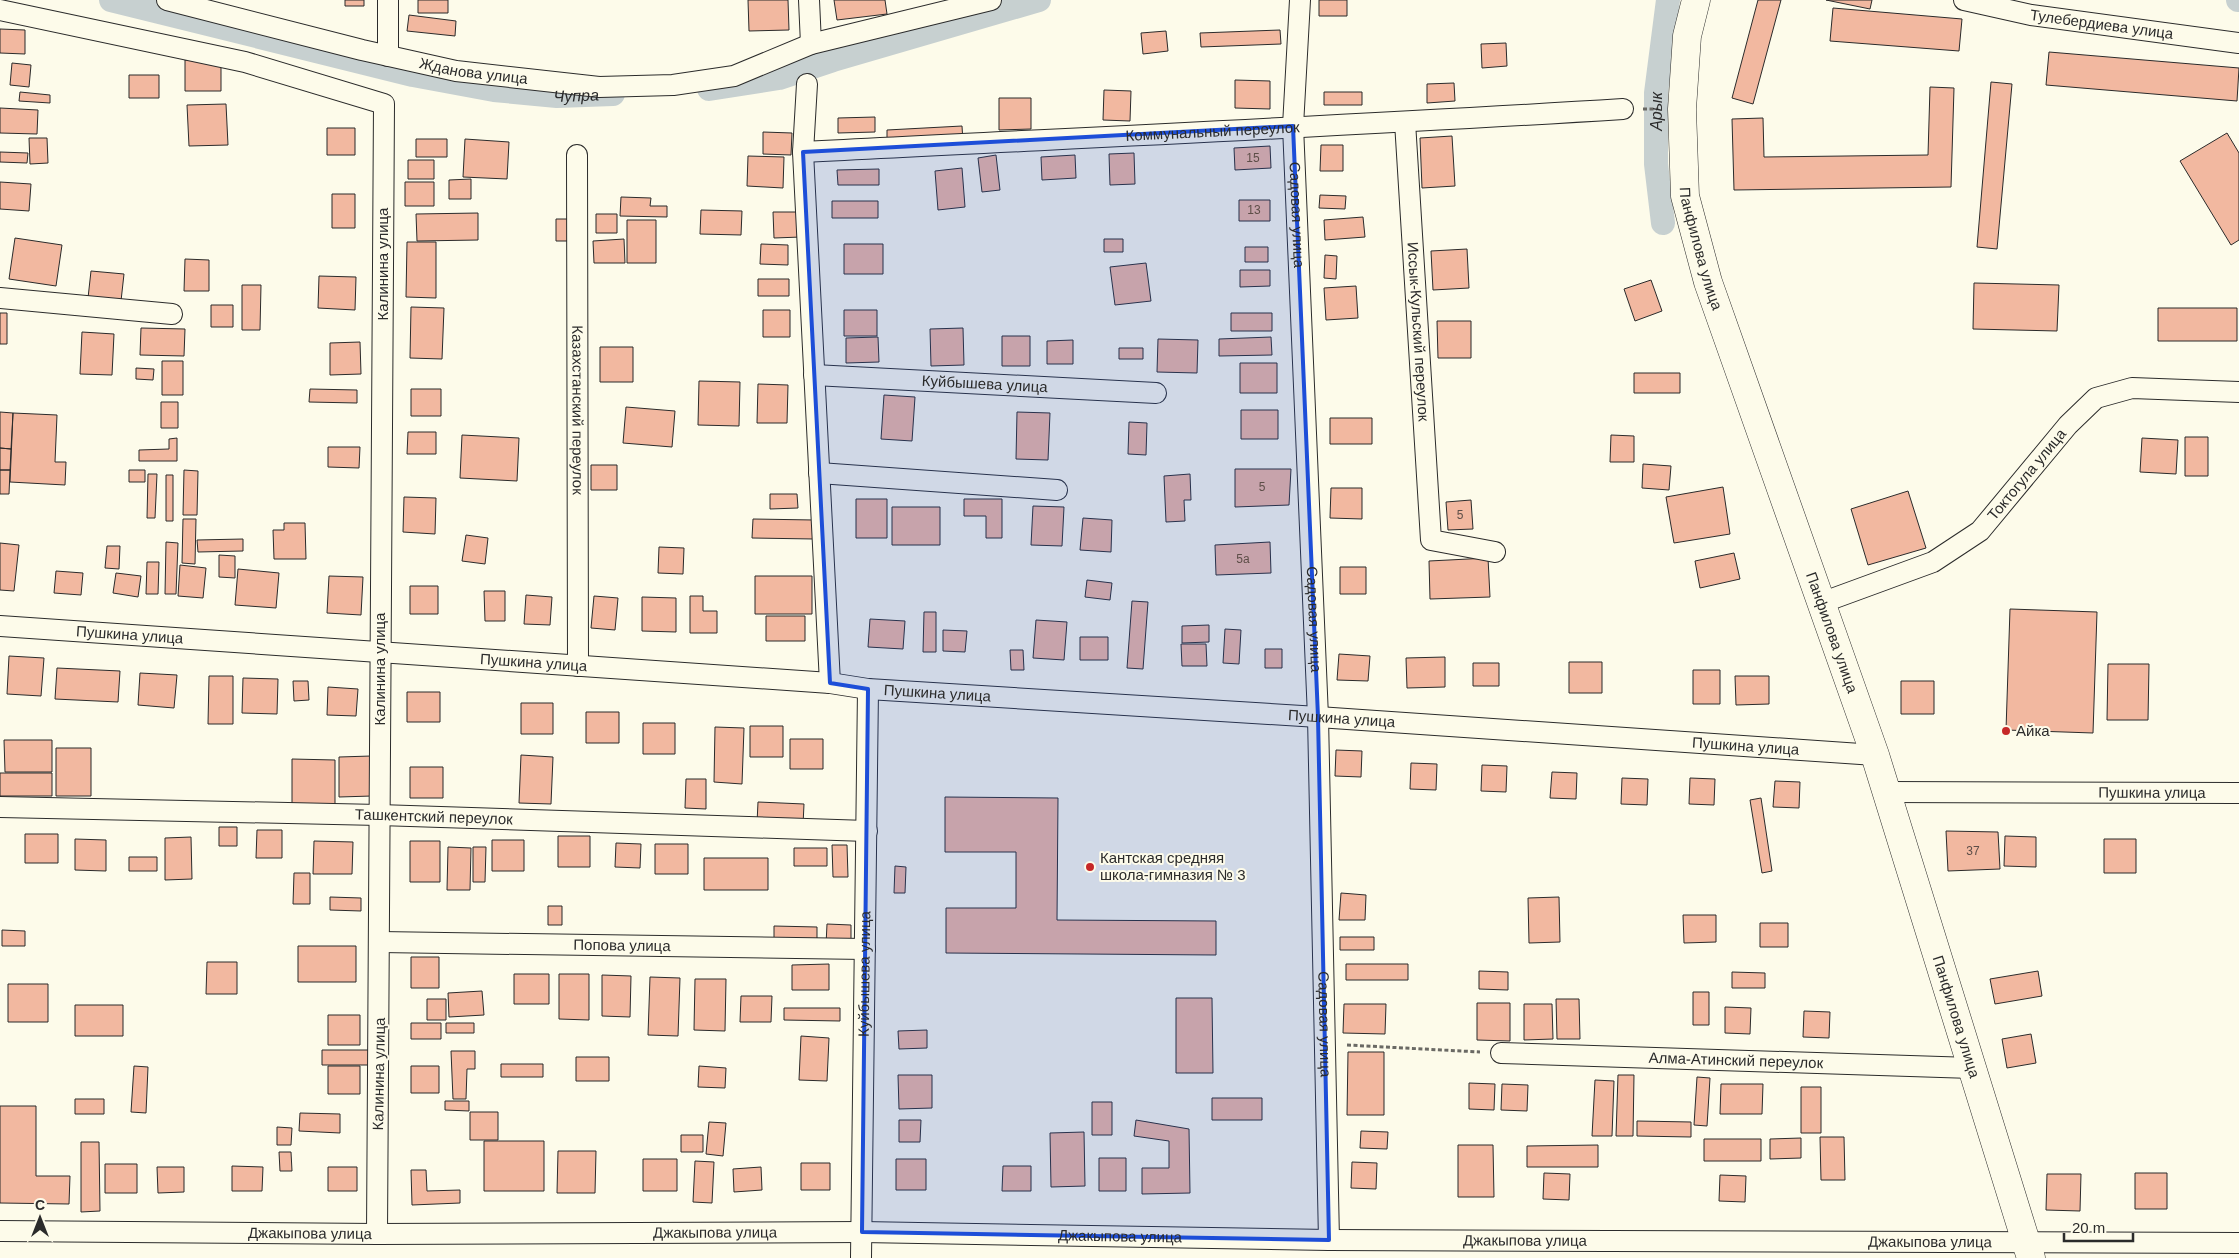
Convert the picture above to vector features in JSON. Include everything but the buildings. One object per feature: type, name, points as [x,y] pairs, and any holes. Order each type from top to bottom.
[{"type":"street","name":"Жданова улица","points":[[167,0],[388,56],[456,71],[599,87],[672,85],[734,76],[811,44],[992,0]]},
{"type":"street","points":[[388,0],[388,56]]},
{"type":"street","points":[[808,0],[811,44]]},
{"type":"street","name":"Садовая улица","points":[[1300,0],[1293,126],[1318,717],[1329,1240]]},
{"type":"street","name":"Панфилова улица","points":[[1696,0],[1687,36],[1682,109],[1685,196],[1708,282],[1875,755],[2029,1250]]},
{"type":"street","name":"Тулебердиева улица","points":[[1964,0],[2031,15],[2239,43]]},
{"type":"street","name":"Калинина улица","points":[[0,10],[245,62],[384,104],[377,1234]]},
{"type":"street","points":[[807,84],[803,152],[830,683]]},
{"type":"street","name":"Коммунальный переулок","points":[[803,152],[1293,126],[1405,122],[1623,109]]},
{"type":"street","name":"Иссык-Кульский переулок","points":[[1405,122],[1431,540],[1495,552]]},
{"type":"street","name":"Казахстанский переулок","points":[[577,155],[578,666]]},
{"type":"street","points":[[0,298],[172,314]]},
{"type":"street","name":"Куйбышева улица","points":[[814,375],[1156,392]]},
{"type":"street","name":"Токтогула улица","points":[[1821,604],[1933,562],[1980,531],[2068,425],[2096,398],[2132,388],[2239,392]]},
{"type":"street","points":[[819,473],[1057,490]]},
{"type":"street","name":"Пушкина улица","points":[[0,626],[830,683],[868,689],[1875,755]]},
{"type":"street","name":"Куйбышева улица","points":[[862,1258],[868,689]]},
{"type":"street","name":"Пушкина улица","points":[[1886,792],[2239,793]]},
{"type":"street","name":"Ташкентский переулок","points":[[0,807],[379,815],[867,831]]},
{"type":"street","name":"Попова улица","points":[[380,942],[865,949]]},
{"type":"street","name":"Алма-Атинский переулок","points":[[1501,1054],[1972,1068]]},
{"type":"street","name":"Джакыпова улица","points":[[0,1231],[377,1234],[862,1232],[2029,1250],[2239,1243]]},
{"type":"path","points":[[1325,1044],[1501,1054]]},
{"type":"highlighted area","points":[[1293,126],[1318,717],[1329,1240],[862,1232],[868,689],[830,683],[803,152]]},
{"type":"waterway","name":"Чупра","points":[[111,0],[413,75],[494,90],[557,96],[613,94]]},
{"type":"waterway","name":"Чупра","points":[[709,89],[779,78],[833,60],[1039,0]]},
{"type":"waterway","name":"Арык","points":[[1663,223],[1656,164],[1656,93],[1668,0]]},
{"type":"place","name":"Айка","points":[[2006,731]]},
{"type":"place","name":"Кантская средняя школа-гимназия № 3","points":[[1090,867]]}]
